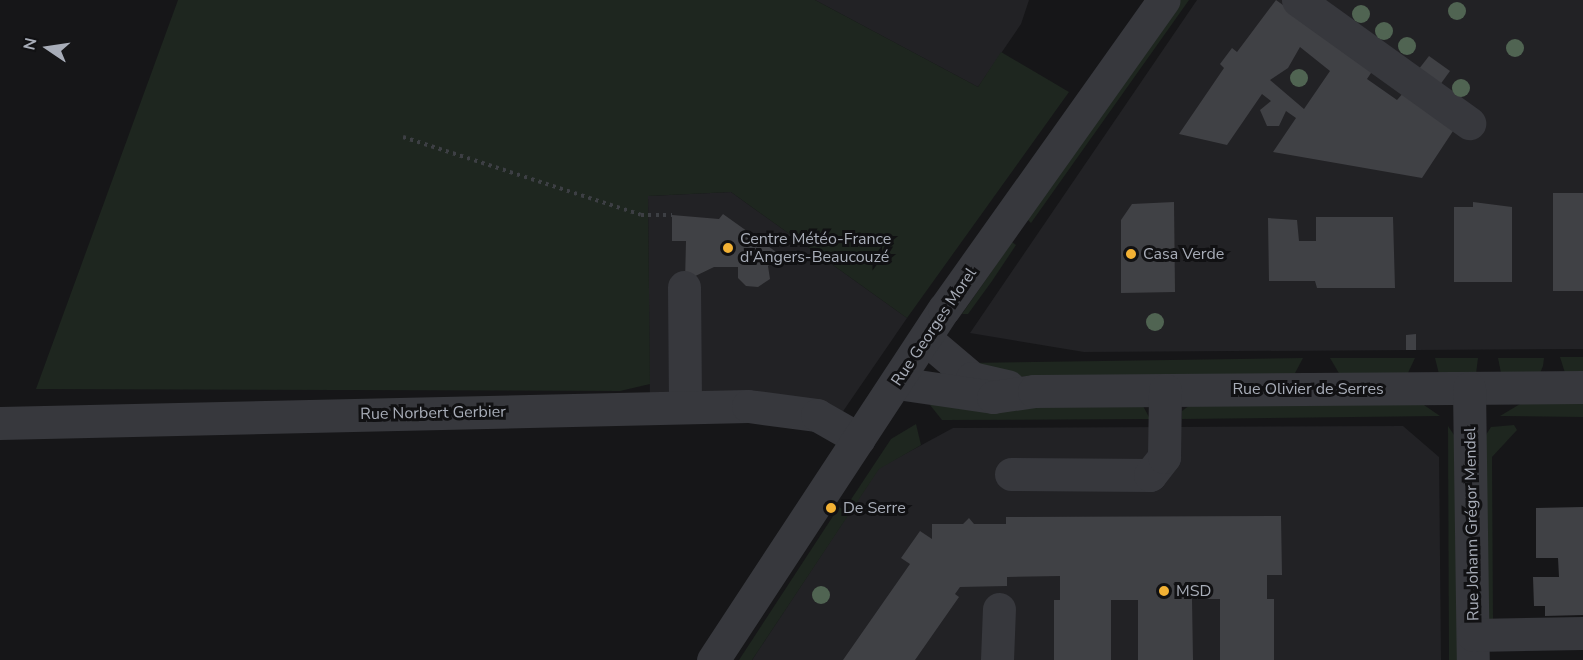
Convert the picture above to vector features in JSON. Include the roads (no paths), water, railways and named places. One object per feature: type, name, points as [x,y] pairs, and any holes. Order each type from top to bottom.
[{"type":"street","name":"Rue Georges Morel","points":[[713,660],[926,339],[1164,0]]},
{"type":"street","points":[[1298,0],[1469,123]]},
{"type":"street","points":[[684,286],[685,407]]},
{"type":"street","name":"Rue Olivier de Serres","points":[[926,339],[972,378],[1034,391]]},
{"type":"street","name":"Rue Olivier de Serres","points":[[897,383],[963,396],[1034,391],[1583,387]]},
{"type":"street","name":"Rue Johann Grégor Mendel","points":[[1469,388],[1473,647]]},
{"type":"street","points":[[1011,474],[1150,475],[1164,458],[1165,390]]},
{"type":"street","name":"Rue Norbert Gerbier","points":[[0,423],[748,406],[817,415],[859,439]]},
{"type":"street","points":[[997,660],[999,609]]},
{"type":"street","points":[[1473,647],[1570,642]]},
{"type":"place","name":"Centre Météo-France d'Angers-Beaucouzé","points":[[728,248]]},
{"type":"place","name":"Casa Verde","points":[[1131,254]]},
{"type":"place","name":"De Serre","points":[[831,508]]},
{"type":"place","name":"MSD","points":[[1164,591]]}]
